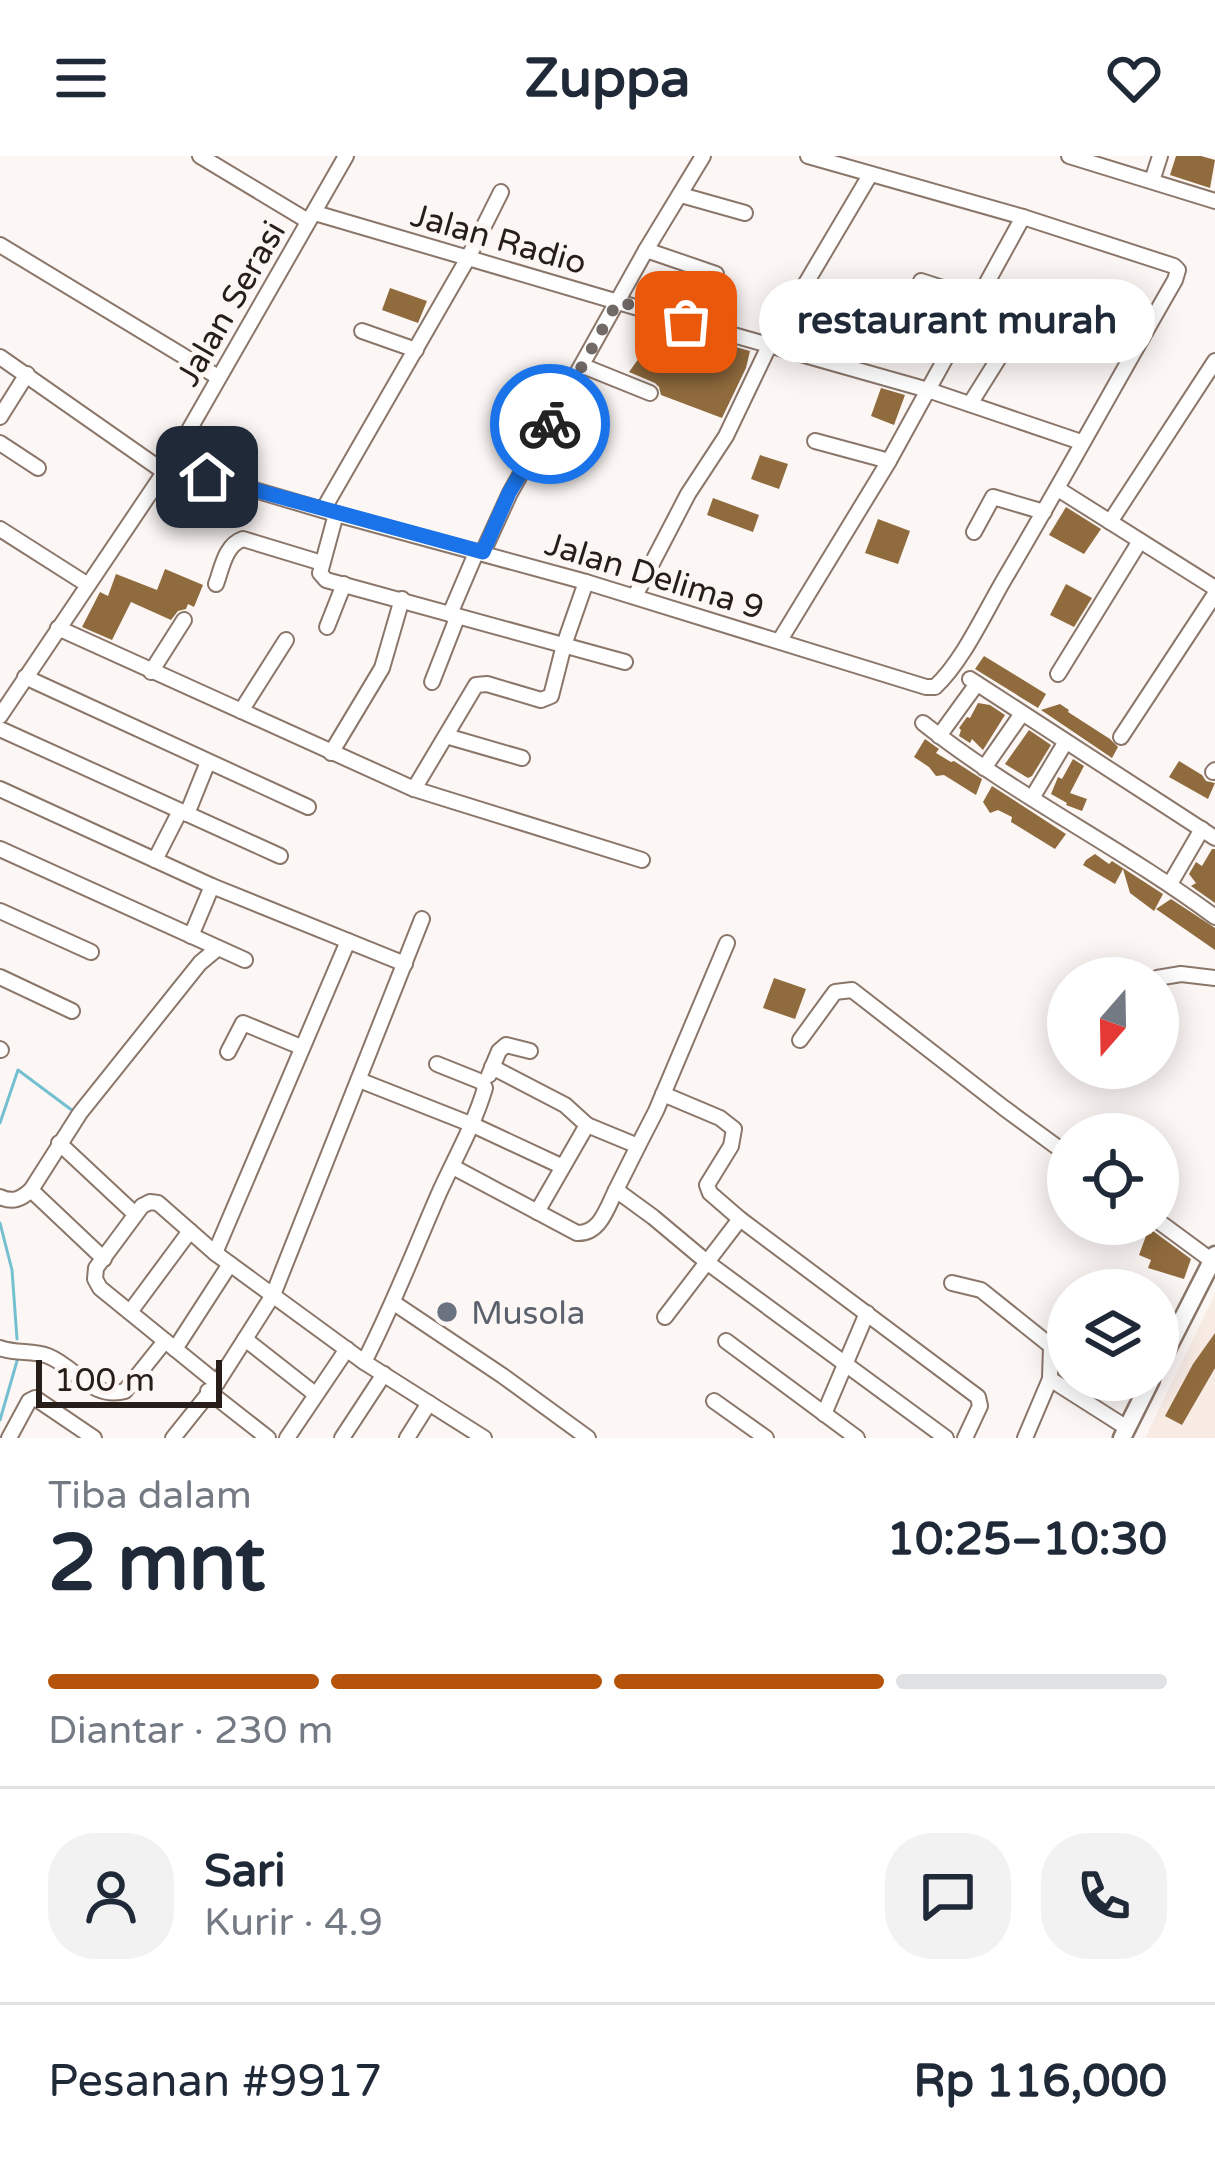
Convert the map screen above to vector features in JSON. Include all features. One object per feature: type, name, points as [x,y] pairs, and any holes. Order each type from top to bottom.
[{"type":"street","name":"Jalan Radio","points":[[200,156],[312,217],[928,389],[1081,442]]},
{"type":"street","name":"Jalan Serasi","points":[[0,716],[166,468],[346,156]]},
{"type":"street","points":[[432,682],[479,552],[509,493],[703,156]]},
{"type":"street","points":[[808,156],[1023,217],[1178,270],[1044,512],[993,497],[974,532]]},
{"type":"street","points":[[1069,156],[1215,202]]},
{"type":"street","points":[[1152,181],[1160,156]]},
{"type":"street","points":[[635,596],[688,494],[726,436],[770,344],[870,175]]},
{"type":"street","points":[[501,192],[330,512],[320,573],[344,584],[625,662]]},
{"type":"street","points":[[681,195],[746,213]]},
{"type":"street","points":[[780,640],[889,461],[1023,217]]},
{"type":"street","points":[[0,245],[218,376]]},
{"type":"street","points":[[646,250],[716,274]]},
{"type":"street","points":[[922,281],[977,299]]},
{"type":"street","points":[[804,288],[876,311]]},
{"type":"street","points":[[970,404],[1020,324]]},
{"type":"street","points":[[362,332],[416,350]]},
{"type":"street","name":"Jalan Delima 9","points":[[0,357],[166,468],[635,596],[926,687],[943,680],[1044,512]]},
{"type":"street","points":[[1110,522],[1215,361]]},
{"type":"street","points":[[583,366],[650,393]]},
{"type":"street","points":[[0,417],[26,374]]},
{"type":"street","points":[[815,441],[889,461]]},
{"type":"street","points":[[0,442],[38,468]]},
{"type":"street","points":[[1058,489],[1215,591],[1121,737]]},
{"type":"street","points":[[0,529],[88,586]]},
{"type":"street","points":[[216,584],[233,543],[243,539],[322,563]]},
{"type":"street","points":[[1058,674],[1139,541]]},
{"type":"street","points":[[414,789],[479,683],[547,700],[551,696],[586,582]]},
{"type":"street","points":[[327,627],[344,584]]},
{"type":"street","points":[[332,753],[382,668],[403,599]]},
{"type":"street","points":[[151,672],[184,620]]},
{"type":"street","points":[[58,628],[414,789],[642,860]]},
{"type":"street","points":[[241,711],[286,640]]},
{"type":"street","points":[[25,677],[308,807]]},
{"type":"street","points":[[939,736],[973,682],[1208,834],[1171,884]]},
{"type":"street","points":[[984,768],[1021,715]]},
{"type":"street","points":[[923,723],[984,768],[1171,884],[1215,917]]},
{"type":"street","points":[[0,729],[280,856]]},
{"type":"street","points":[[446,736],[523,758]]},
{"type":"street","points":[[1032,798],[1066,743]]},
{"type":"street","points":[[155,860],[208,762]]},
{"type":"street","points":[[0,789],[212,886],[405,964]]},
{"type":"street","points":[[0,849],[245,960]]},
{"type":"street","points":[[191,936],[212,886]]},
{"type":"street","points":[[0,911],[92,952]]},
{"type":"street","points":[[173,1438],[273,1294],[422,919]]},
{"type":"street","points":[[215,1253],[348,941]]},
{"type":"street","points":[[453,1167],[578,1233],[595,1229],[663,1094],[727,944]]},
{"type":"street","points":[[0,1196],[11,1201],[31,1190],[59,1143],[200,963],[218,948]]},
{"type":"street","points":[[1179,974],[1215,978]]},
{"type":"street","points":[[0,977],[72,1011]]},
{"type":"street","points":[[800,1040],[835,992],[852,989],[1047,1140]]},
{"type":"street","points":[[227,1052],[243,1023],[301,1047]]},
{"type":"street","points":[[364,1362],[473,1125],[499,1051],[506,1045],[530,1051]]},
{"type":"street","points":[[437,1064],[485,1085]]},
{"type":"street","points":[[493,1067],[565,1105],[587,1125],[638,1146]]},
{"type":"street","points":[[359,1080],[561,1166]]},
{"type":"street","points":[[663,1094],[727,1121],[734,1129],[731,1146],[707,1188],[740,1219],[983,1394],[965,1438]]},
{"type":"street","points":[[537,1212],[587,1125]]},
{"type":"street","points":[[59,1143],[135,1214]]},
{"type":"street","points":[[31,1190],[104,1259]]},
{"type":"street","points":[[616,1190],[946,1438]]},
{"type":"street","points":[[268,1438],[95,1279],[96,1268],[142,1206],[158,1203],[230,1264],[476,1436]]},
{"type":"street","points":[[664,1317],[740,1219]]},
{"type":"street","points":[[130,1312],[190,1231]]},
{"type":"street","points":[[1179,1236],[1214,1260],[1179,1327]]},
{"type":"street","points":[[0,1348],[50,1356],[93,1387],[117,1394],[170,1345],[230,1264]]},
{"type":"street","points":[[952,1282],[981,1290],[1047,1340]]},
{"type":"street","points":[[394,1304],[588,1438]]},
{"type":"street","points":[[824,1414],[867,1313]]},
{"type":"street","points":[[245,1339],[316,1394]]},
{"type":"street","points":[[726,1341],[857,1438]]},
{"type":"street","points":[[287,1438],[347,1349]]},
{"type":"street","points":[[341,1438],[384,1374]]},
{"type":"street","points":[[1025,1438],[1047,1385]]},
{"type":"street","points":[[9,1438],[35,1398],[94,1438]]},
{"type":"street","points":[[714,1400],[766,1438]]},
{"type":"street","points":[[1081,1401],[1125,1433],[1141,1401]]},
{"type":"street","points":[[407,1438],[429,1402]]},
{"type":"shaded area","points":[[1215,1294],[1215,1438],[1145,1438],[1163,1401],[1179,1401],[1179,1368]]},
{"type":"building","points":[[1176,156],[1215,160],[1210,188],[1170,175]]},
{"type":"building","points":[[390,288],[427,301],[418,323],[382,310]]},
{"type":"building","points":[[642,321],[750,351],[722,418],[661,395],[655,383],[629,372],[652,340]]},
{"type":"building","points":[[881,388],[905,395],[894,425],[871,416]]},
{"type":"building","points":[[760,455],[788,464],[779,489],[751,479]]},
{"type":"building","points":[[713,498],[759,515],[753,532],[707,515]]},
{"type":"building","points":[[1066,507],[1101,529],[1084,554],[1049,535]]},
{"type":"building","points":[[878,519],[910,531],[898,564],[865,553]]},
{"type":"building","points":[[165,569],[203,585],[194,607],[188,604],[171,620],[131,602],[112,640],[82,627],[100,592],[108,596],[116,574],[157,590]]},
{"type":"building","points":[[1066,584],[1092,598],[1074,627],[1050,615]]},
{"type":"building","points":[[984,656],[1046,694],[1038,708],[975,669]]},
{"type":"building","points":[[978,703],[1005,715],[983,750],[972,739],[970,743],[959,736],[959,728]]},
{"type":"building","points":[[1060,704],[1118,747],[1112,758],[1041,710]]},
{"type":"building","points":[[1029,730],[1051,745],[1028,778],[1005,764]]},
{"type":"building","points":[[925,739],[939,749],[936,753],[982,779],[976,795],[944,775],[936,776],[914,757]]},
{"type":"building","points":[[1073,759],[1084,766],[1070,793],[1087,799],[1082,811],[1051,794]]},
{"type":"building","points":[[1179,761],[1215,783],[1208,799],[1169,777]]},
{"type":"building","points":[[992,786],[1066,834],[1055,849],[1011,822],[1012,817],[998,810],[990,813],[983,802]]},
{"type":"building","points":[[1212,849],[1215,903],[1191,886],[1196,883],[1189,874],[1196,862],[1202,866]]},
{"type":"building","points":[[1095,854],[1109,864],[1112,861],[1163,894],[1154,911],[1130,893],[1123,869],[1115,884],[1083,865]]},
{"type":"building","points":[[1171,899],[1215,928],[1215,950],[1156,909]]},
{"type":"building","points":[[774,978],[806,989],[795,1019],[763,1008]]},
{"type":"building","points":[[1143,1245],[1172,1245],[1191,1259],[1184,1279],[1179,1277],[1179,1269],[1148,1268],[1151,1260],[1139,1255]]},
{"type":"building","points":[[1215,1333],[1215,1368],[1182,1425],[1165,1416],[1173,1401],[1179,1401],[1179,1390]]},
{"type":"waterway","points":[[141,1026],[177,980]]},
{"type":"waterway","points":[[0,1123],[18,1070],[73,1111],[75,1108]]},
{"type":"waterway","points":[[0,1223],[12,1270],[17,1339]]},
{"type":"waterway","points":[[0,1420],[17,1361]]},
{"type":"way so far","points":[[550,424],[618,301],[686,322]]},
{"type":"place","name":"restaurant murah","points":[[686,322]]},
{"type":"place","name":"Musola","points":[[447,1312]]},
{"type":"route","points":[[207,477],[483,552],[509,493],[550,424]]}]
